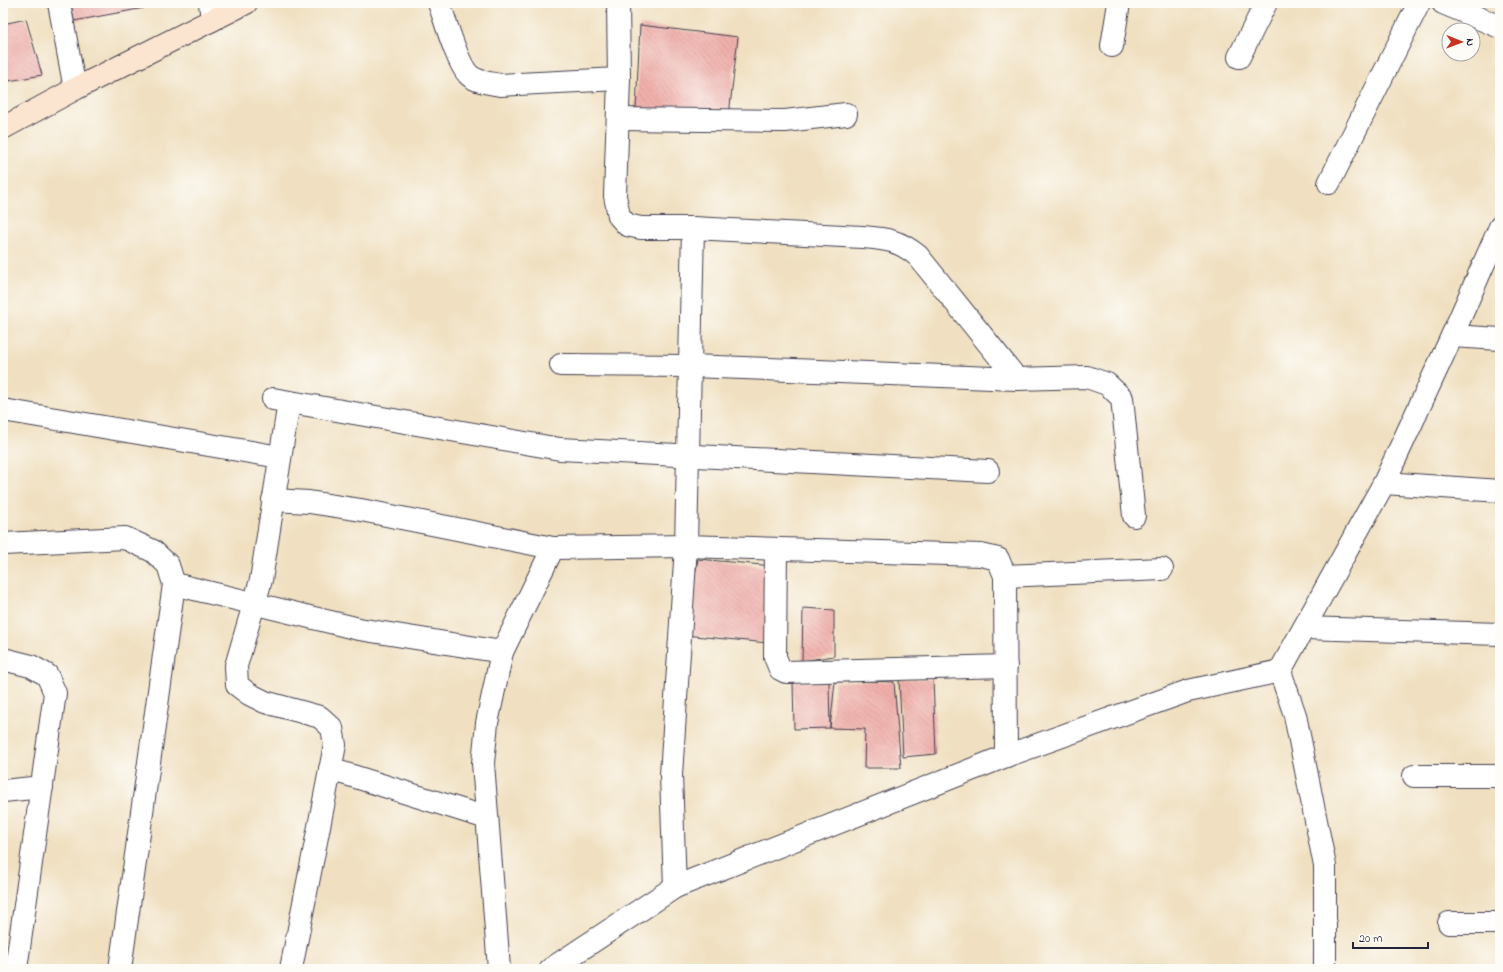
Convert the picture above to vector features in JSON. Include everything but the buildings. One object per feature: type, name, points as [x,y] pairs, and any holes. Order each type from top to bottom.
[{"type":"main road","points":[[3,128],[211,12],[246,3]]},
{"type":"street","points":[[59,3],[75,89]]},
{"type":"street","points":[[439,3],[460,59],[468,75],[482,82],[500,85],[619,79]]},
{"type":"street","points":[[618,3],[619,79],[615,196],[619,216],[627,225],[641,228],[693,228],[862,237],[887,239],[906,246],[918,256],[1017,379]]},
{"type":"street","points":[[1112,46],[1119,3]]},
{"type":"street","points":[[1239,57],[1266,3]]},
{"type":"street","points":[[1329,184],[1420,3]]},
{"type":"street","points":[[1443,3],[1500,27]]},
{"type":"street","points":[[618,118],[785,121],[846,114]]},
{"type":"street","points":[[675,887],[671,775],[686,546],[693,228]]},
{"type":"street","points":[[1324,969],[1325,866],[1295,716],[1280,671],[1384,483],[1500,228]]},
{"type":"street","points":[[1452,336],[1500,339]]},
{"type":"street","points":[[561,365],[691,366],[1017,379],[1087,377],[1107,384],[1122,398],[1134,516]]},
{"type":"street","points":[[291,969],[335,745],[332,728],[320,717],[265,702],[249,694],[237,685],[236,666],[261,580],[280,457],[281,400],[560,449],[988,471]]},
{"type":"street","points":[[3,410],[280,457]]},
{"type":"street","points":[[1384,483],[1500,491]]},
{"type":"street","points":[[273,500],[309,502],[361,510],[553,548],[686,546],[981,555],[998,559],[1005,576],[1006,756]]},
{"type":"street","points":[[3,544],[125,538],[153,551],[158,555],[168,565],[174,584],[120,969]]},
{"type":"street","points":[[499,969],[483,763],[487,723],[502,652],[553,548]]},
{"type":"street","points":[[776,549],[775,657],[780,669],[786,672],[1006,666]]},
{"type":"street","points":[[1005,576],[1162,570]]},
{"type":"street","points":[[174,584],[359,629],[502,652]]},
{"type":"street","points":[[1304,628],[1500,634]]},
{"type":"street","points":[[3,659],[31,666],[47,675],[55,693],[16,969]]},
{"type":"street","points":[[551,969],[675,887],[1006,756],[1188,690],[1223,684],[1280,671]]},
{"type":"street","points":[[330,770],[487,818]]},
{"type":"street","points":[[1414,776],[1500,776]]},
{"type":"street","points":[[3,791],[42,787]]},
{"type":"street","points":[[1449,923],[1500,923]]}]
